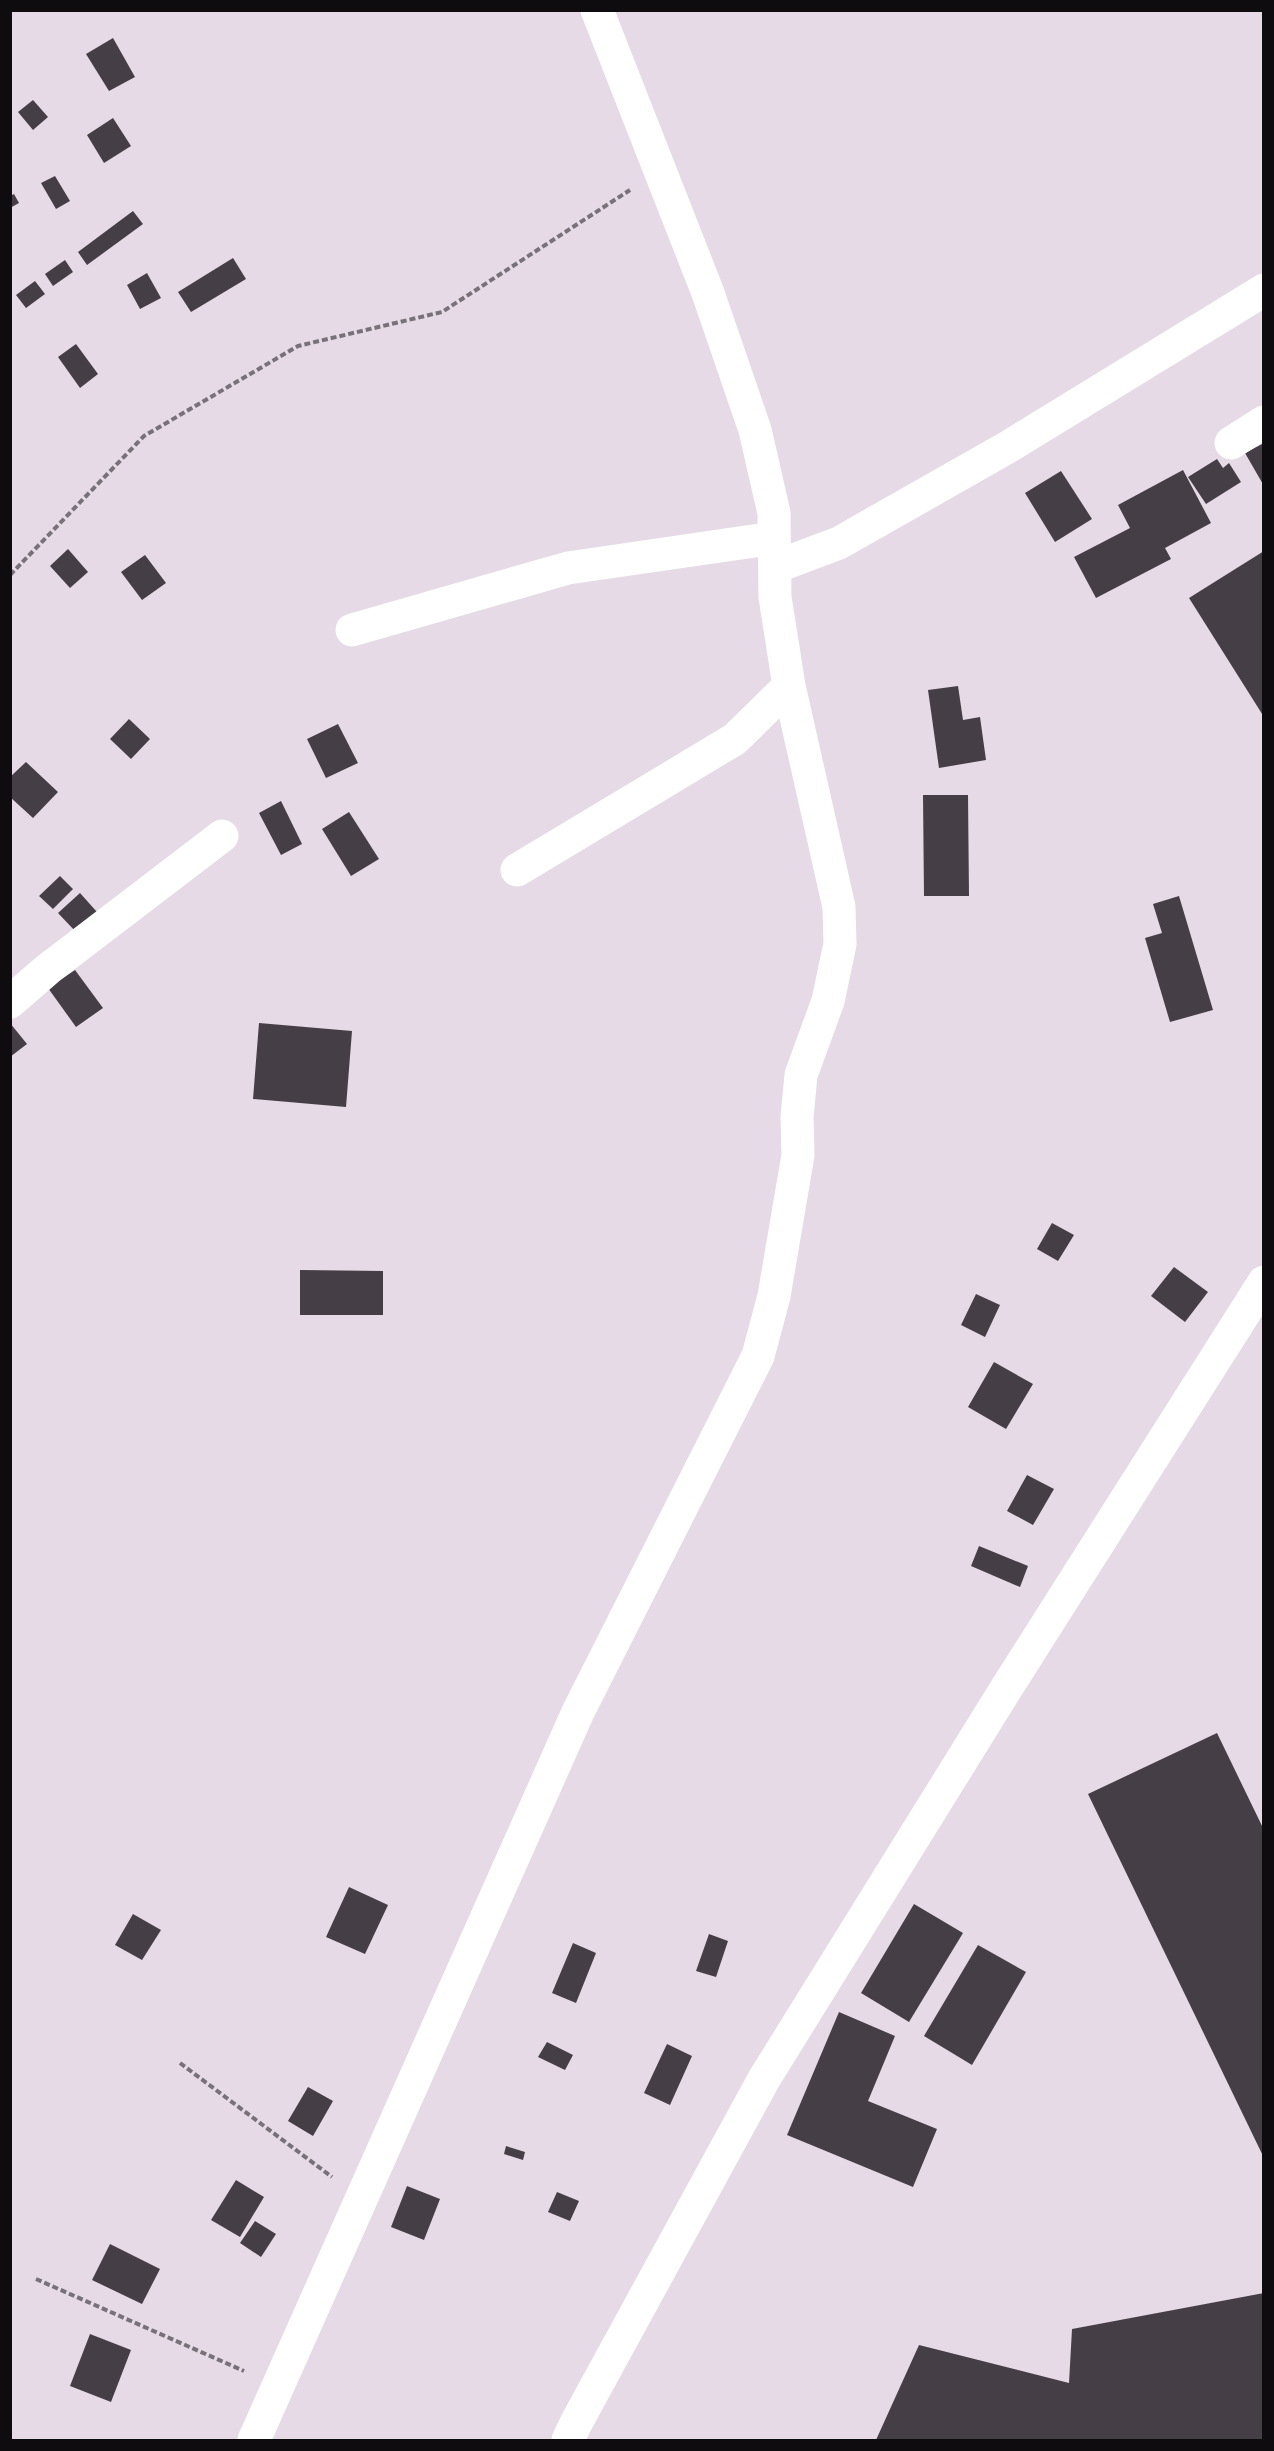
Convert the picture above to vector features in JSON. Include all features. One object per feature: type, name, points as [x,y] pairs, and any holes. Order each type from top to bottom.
[{"type":"street","points":[[254,2440],[578,1712],[758,1356],[774,1296],[798,1155],[797,1117],[801,1075],[828,1001],[840,944],[839,907],[789,686],[775,597],[774,513],[755,430],[708,293],[597,10]]},
{"type":"street","points":[[352,630],[568,568],[774,553],[839,543],[988,459],[1263,290]]},
{"type":"street","points":[[1231,443],[1263,422]]},
{"type":"street","points":[[518,870],[735,739],[789,686]]},
{"type":"street","points":[[10,1002],[48,969],[222,836]]},
{"type":"street","points":[[568,2440],[764,2079],[1004,1692],[1263,1282]]},
{"type":"path","points":[[10,575],[144,436],[298,346],[442,312],[660,170]]},
{"type":"path","points":[[180,2063],[362,2199]]},
{"type":"path","points":[[36,2279],[278,2386]]},
{"type":"building","points":[[113,38],[135,77],[109,91],[86,54]]},
{"type":"building","points":[[33,100],[48,117],[33,130],[18,112]]},
{"type":"building","points":[[113,118],[131,146],[104,163],[87,135]]},
{"type":"building","points":[[55,176],[70,201],[56,209],[41,183]]},
{"type":"building","points":[[14,194],[19,203],[10,208],[10,196]]},
{"type":"building","points":[[133,211],[143,224],[87,265],[78,252]]},
{"type":"building","points":[[233,258],[246,279],[191,312],[178,292]]},
{"type":"building","points":[[65,260],[73,272],[53,286],[45,274]]},
{"type":"building","points":[[147,273],[161,298],[140,309],[127,285]]},
{"type":"building","points":[[35,281],[45,294],[26,308],[16,295]]},
{"type":"building","points":[[76,344],[98,374],[80,388],[58,357]]},
{"type":"building","points":[[1264,443],[1264,486],[1245,453]]},
{"type":"building","points":[[1217,459],[1223,468],[1229,463],[1241,482],[1206,504],[1188,477]]},
{"type":"building","points":[[1183,470],[1211,523],[1165,548],[1171,559],[1096,598],[1074,557],[1130,528],[1118,505]]},
{"type":"building","points":[[1061,471],[1092,519],[1055,542],[1025,493]]},
{"type":"building","points":[[68,549],[88,572],[70,588],[50,566]]},
{"type":"building","points":[[1264,551],[1264,717],[1189,598]]},
{"type":"building","points":[[145,555],[166,583],[142,600],[121,572]]},
{"type":"building","points":[[958,686],[963,720],[980,717],[986,760],[939,768],[928,690]]},
{"type":"building","points":[[129,719],[150,739],[131,759],[110,739]]},
{"type":"building","points":[[338,724],[358,763],[326,778],[307,739]]},
{"type":"building","points":[[26,762],[58,792],[33,818],[10,797],[10,777]]},
{"type":"building","points":[[923,795],[968,795],[969,896],[924,896]]},
{"type":"building","points":[[281,801],[302,844],[281,855],[259,813]]},
{"type":"building","points":[[349,812],[379,859],[351,876],[322,829]]},
{"type":"building","points":[[60,876],[73,889],[53,909],[39,896]]},
{"type":"building","points":[[80,893],[97,912],[76,932],[58,913]]},
{"type":"building","points":[[1179,896],[1213,1010],[1170,1022],[1145,938],[1162,933],[1153,904]]},
{"type":"building","points":[[75,970],[103,1008],[76,1027],[48,988]]},
{"type":"building","points":[[10,1023],[27,1044],[10,1057]]},
{"type":"building","points":[[259,1023],[352,1031],[346,1107],[253,1099]]},
{"type":"building","points":[[1052,1223],[1074,1235],[1058,1261],[1037,1249]]},
{"type":"building","points":[[1174,1267],[1208,1292],[1185,1322],[1151,1296]]},
{"type":"building","points":[[300,1270],[383,1271],[383,1315],[300,1315]]},
{"type":"building","points":[[976,1294],[1000,1305],[985,1337],[961,1325]]},
{"type":"building","points":[[994,1362],[1033,1384],[1006,1429],[968,1407]]},
{"type":"building","points":[[1027,1475],[1054,1489],[1033,1525],[1007,1511]]},
{"type":"building","points":[[979,1546],[1028,1566],[1020,1587],[971,1566]]},
{"type":"building","points":[[1217,1733],[1264,1830],[1264,2158],[1088,1794]]},
{"type":"building","points":[[349,1887],[388,1905],[365,1954],[326,1937]]},
{"type":"building","points":[[914,1904],[963,1933],[909,2022],[861,1993]]},
{"type":"building","points":[[133,1914],[161,1930],[142,1960],[115,1945]]},
{"type":"building","points":[[709,1934],[728,1941],[716,1977],[696,1971]]},
{"type":"building","points":[[573,1943],[596,1953],[576,2003],[552,1993]]},
{"type":"building","points":[[978,1945],[1026,1972],[972,2065],[924,2036]]},
{"type":"building","points":[[839,2012],[895,2036],[868,2101],[937,2129],[913,2187],[787,2135]]},
{"type":"building","points":[[547,2042],[573,2055],[565,2070],[538,2057]]},
{"type":"building","points":[[667,2044],[692,2056],[670,2105],[644,2093]]},
{"type":"building","points":[[308,2087],[333,2101],[313,2136],[288,2121]]},
{"type":"building","points":[[506,2146],[525,2152],[523,2160],[504,2154]]},
{"type":"building","points":[[236,2180],[264,2197],[240,2237],[211,2220]]},
{"type":"building","points":[[407,2186],[440,2199],[424,2240],[391,2227]]},
{"type":"building","points":[[557,2192],[579,2201],[570,2221],[548,2212]]},
{"type":"building","points":[[255,2221],[276,2234],[261,2257],[240,2243]]},
{"type":"building","points":[[110,2244],[160,2269],[142,2304],[92,2280]]},
{"type":"building","points":[[1264,2293],[1264,2440],[876,2440],[919,2345],[1069,2383],[1072,2329]]},
{"type":"building","points":[[90,2334],[131,2350],[111,2402],[70,2386]]}]
